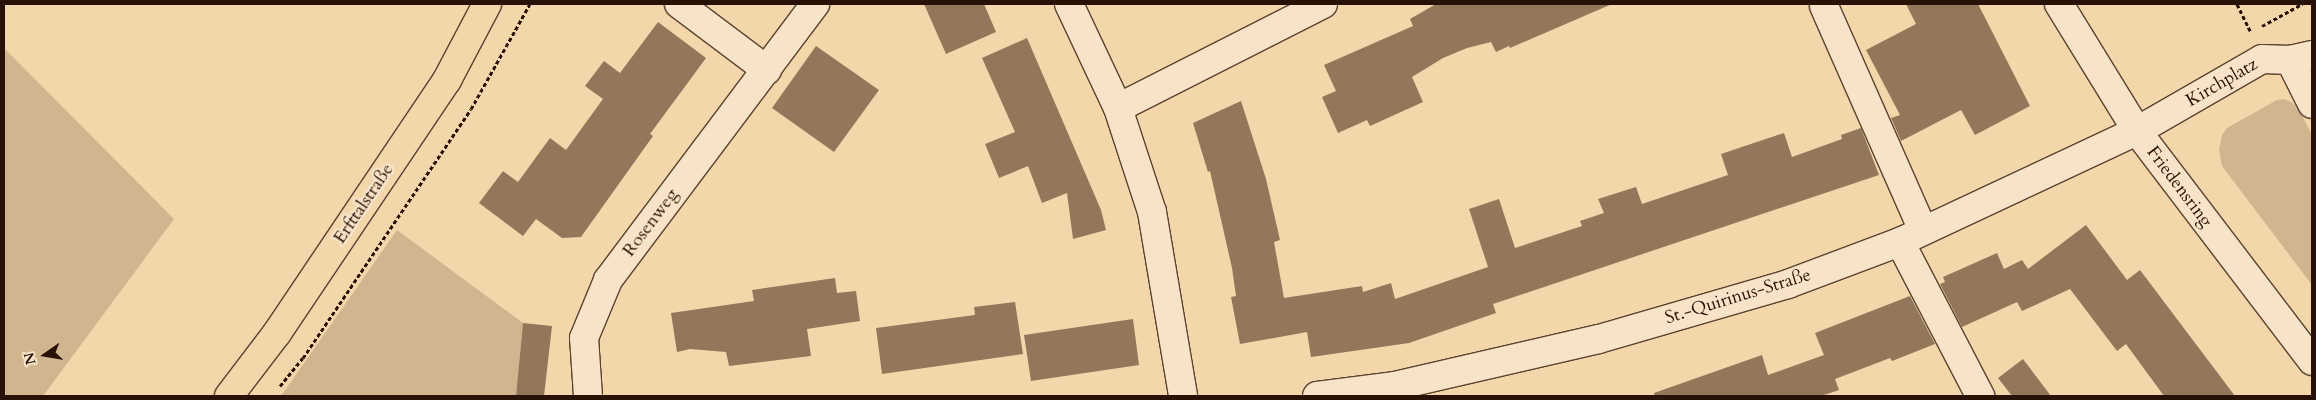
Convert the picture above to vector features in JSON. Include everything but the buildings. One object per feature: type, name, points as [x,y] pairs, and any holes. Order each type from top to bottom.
[{"type":"main road","name":"Erfttalstraße","points":[[229,396],[277,333],[447,80],[487,4]]},
{"type":"street","points":[[679,4],[768,70]]},
{"type":"street","name":"Rosenweg","points":[[588,396],[584,338],[608,280],[768,70],[815,4]]},
{"type":"street","points":[[1070,4],[1118,108],[1152,212],[1183,396]]},
{"type":"street","points":[[1118,108],[1323,4]]},
{"type":"street","name":"Friedensring","points":[[2059,4],[2137,132],[2312,361]]},
{"type":"street","points":[[1824,6],[1912,236],[1980,396]]},
{"type":"street","points":[[2301,58],[2312,104]]},
{"type":"street","name":"Kirchplatz","points":[[2137,132],[2262,59],[2301,58]]},
{"type":"street","name":"St.-Quirinus-Straße","points":[[1317,396],[1395,386],[1599,339],[1788,284],[1912,236],[2137,132]]},
{"type":"path","points":[[2251,32],[2302,4]]},
{"type":"shaded area","points":[[4,48],[174,219],[43,396],[4,396]]},
{"type":"shaded area","points":[[2284,99],[2298,108],[2312,135],[2312,285],[2222,166],[2219,149],[2222,135],[2227,128],[2277,100]]},
{"type":"shaded area","points":[[397,230],[523,323],[516,396],[281,396]]}]
